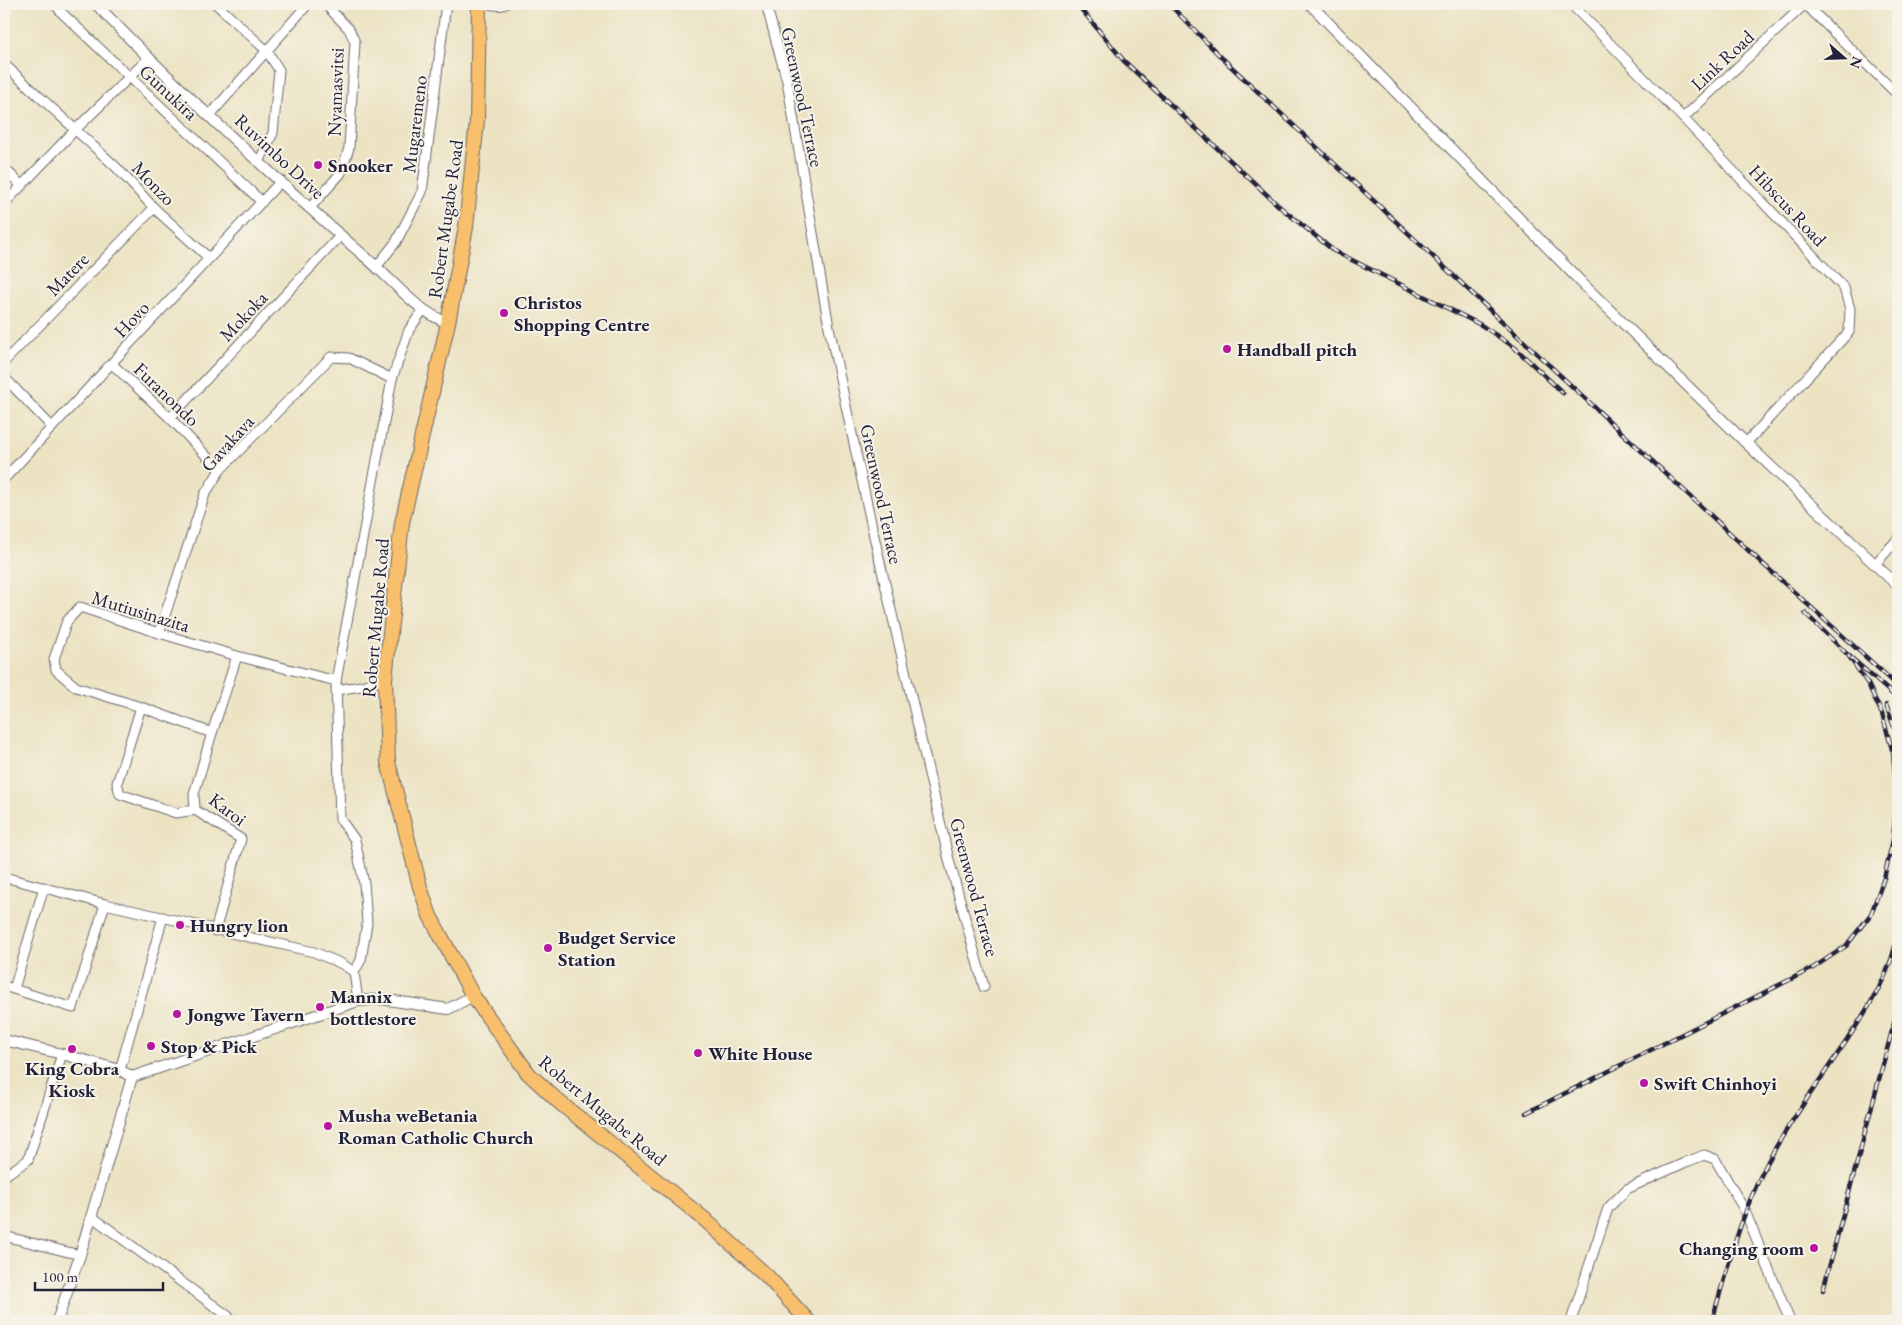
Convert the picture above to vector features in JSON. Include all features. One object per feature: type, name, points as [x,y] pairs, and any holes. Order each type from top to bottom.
[{"type":"main road","name":"Robert Mugabe Road","points":[[479,4],[477,122],[466,227],[448,323],[402,523],[385,679],[388,762],[420,887],[430,916],[472,996],[528,1073],[559,1102],[703,1218],[767,1276],[808,1321]]},
{"type":"street","name":"Gunukira","points":[[55,4],[62,13],[262,202]]},
{"type":"street","name":"Ruvimbo Drive","points":[[96,4],[259,162],[377,266],[423,310],[448,323]]},
{"type":"street","points":[[216,4],[267,51],[279,70],[272,133],[259,162]]},
{"type":"street","points":[[210,115],[308,4]]},
{"type":"street","name":"Nyamasvitsi","points":[[310,208],[341,173],[349,148],[355,42],[349,29],[325,4]]},
{"type":"street","name":"Mugaremeno","points":[[377,266],[396,242],[422,192],[446,4]]},
{"type":"street","points":[[491,4],[504,4]]},
{"type":"street","name":"Greenwood Terrace","points":[[766,4],[787,81],[829,327],[873,532],[949,860],[984,987]]},
{"type":"street","points":[[1310,4],[1584,284],[1746,443],[1898,586]]},
{"type":"street","name":"Hibscus Road","points":[[1571,4],[1683,118],[1844,288],[1850,309],[1848,332],[1746,443]]},
{"type":"street","points":[[1805,4],[1898,95]]},
{"type":"street","name":"Link Road","points":[[1683,118],[1805,4]]},
{"type":"street","points":[[4,204],[75,130],[150,58]]},
{"type":"street","name":"Monzo","points":[[4,64],[116,167],[154,208],[209,258]]},
{"type":"street","points":[[4,168],[21,185]]},
{"type":"street","name":"Hovo","points":[[4,479],[281,181]]},
{"type":"street","name":"Matere","points":[[4,362],[154,208]]},
{"type":"street","name":"Mokoka","points":[[170,418],[341,235]]},
{"type":"street","points":[[358,1001],[354,972],[361,960],[367,923],[366,907],[364,883],[355,840],[340,818],[336,686],[392,379],[409,330],[423,310]]},
{"type":"street","name":"Gavakava","points":[[159,633],[205,494],[220,470],[331,357],[349,358],[392,379]]},
{"type":"street","name":"Furanondo","points":[[112,364],[170,418],[220,470]]},
{"type":"street","points":[[4,377],[52,427]]},
{"type":"street","points":[[1875,564],[1898,540]]},
{"type":"street","name":"Mutiusinazita","points":[[212,733],[141,707],[76,687],[56,670],[54,659],[67,621],[80,607],[159,633],[336,686]]},
{"type":"street","name":"Karoi","points":[[216,931],[241,839],[195,810],[194,794],[237,656]]},
{"type":"street","points":[[336,686],[361,686],[385,679]]},
{"type":"street","points":[[141,707],[117,783],[120,794],[176,813],[195,810]]},
{"type":"street","points":[[4,877],[216,931],[314,952],[342,964],[354,972]]},
{"type":"street","points":[[14,989],[44,887]]},
{"type":"street","points":[[4,986],[73,1008],[105,904]]},
{"type":"street","points":[[120,1070],[163,917]]},
{"type":"street","points":[[4,1040],[120,1070],[132,1077],[358,1001],[381,999],[448,1008],[472,996]]},
{"type":"street","points":[[4,1176],[28,1160],[62,1054]]},
{"type":"street","points":[[57,1321],[80,1255],[132,1077]]},
{"type":"street","points":[[1571,1321],[1608,1208],[1627,1189],[1704,1155],[1715,1159],[1745,1211],[1790,1321]]},
{"type":"street","points":[[91,1216],[228,1316],[232,1321]]},
{"type":"street","points":[[4,1236],[80,1255]]},
{"type":"railway","points":[[1077,4],[1124,61],[1280,207],[1334,251],[1481,325],[1514,347],[1563,393]]},
{"type":"railway","points":[[1169,4],[1222,58],[1491,311],[1763,564],[1898,686]]},
{"type":"railway","points":[[1805,613],[1848,655],[1898,699]]},
{"type":"railway","points":[[1526,1113],[1813,968],[1846,946],[1871,914],[1884,878],[1893,840],[1897,796],[1893,753],[1882,714],[1868,684],[1848,655]]},
{"type":"railway","points":[[1886,705],[1898,738]]},
{"type":"railway","points":[[1712,1321],[1738,1232],[1765,1168],[1793,1120],[1847,1040],[1879,988],[1891,960],[1898,931]]},
{"type":"railway","points":[[1823,1290],[1898,1008]]},
{"type":"railway","points":[[1895,1321],[1898,1311]]},
{"type":"place","name":"Snooker","points":[[318,165]]},
{"type":"place","name":"Christos Shopping Centre","points":[[504,313]]},
{"type":"place","name":"Handball pitch","points":[[1227,349]]},
{"type":"place","name":"Hungry lion","points":[[180,925]]},
{"type":"place","name":"Budget Service Station","points":[[548,948]]},
{"type":"place","name":"Mannix bottlestore","points":[[320,1007]]},
{"type":"place","name":"Jongwe Tavern","points":[[177,1014]]},
{"type":"place","name":"Stop & Pick","points":[[151,1046]]},
{"type":"place","name":"King Cobra Kiosk","points":[[72,1049]]},
{"type":"place","name":"White House","points":[[698,1053]]},
{"type":"place","name":"Swift Chinhoyi","points":[[1644,1083]]},
{"type":"place","name":"Musha weBetania Roman Catholic Church","points":[[328,1126]]},
{"type":"place","name":"Changing room","points":[[1814,1248]]}]
